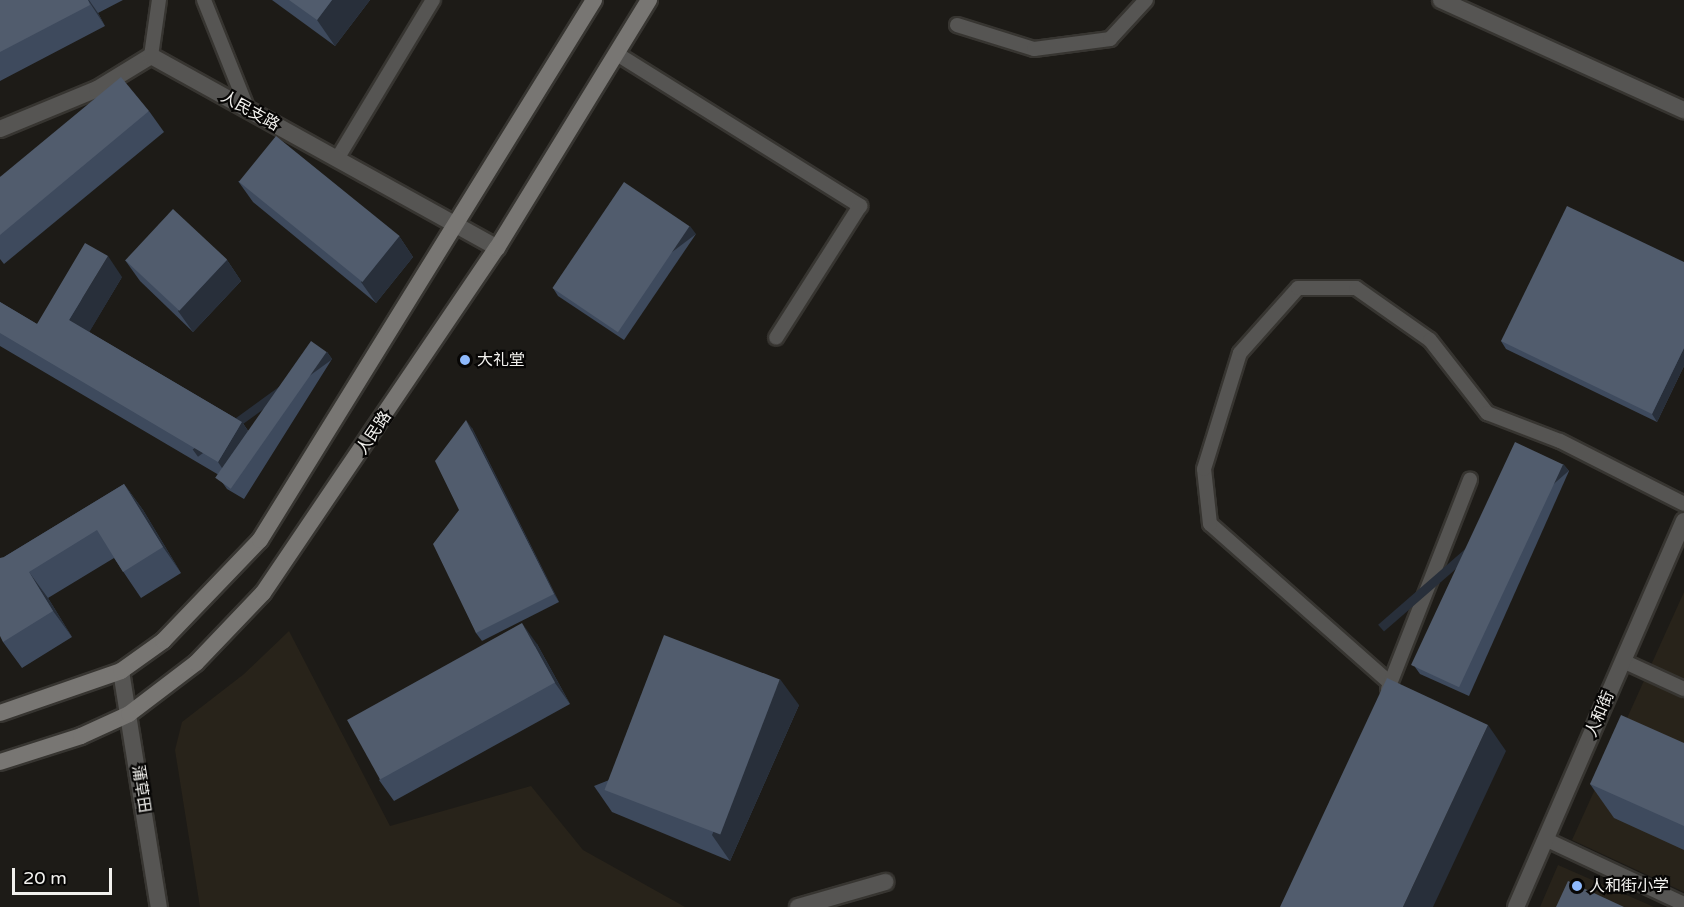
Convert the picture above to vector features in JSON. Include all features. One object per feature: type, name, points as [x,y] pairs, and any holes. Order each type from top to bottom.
[{"type":"main road","points":[[0,713],[121,671],[163,641],[260,540],[594,0]]},
{"type":"main road","name":"人民路","points":[[0,762],[81,736],[129,714],[196,663],[263,592],[497,248],[649,0]]},
{"type":"street","points":[[1441,0],[1684,110]]},
{"type":"street","name":"人民支路","points":[[151,56],[497,248]]},
{"type":"street","points":[[0,129],[97,89],[151,56]]},
{"type":"street","name":"人和街","points":[[1516,907],[1684,521]]},
{"type":"street","name":"蒲草田","points":[[121,671],[159,907]]},
{"type":"street","points":[[798,907],[885,882]]},
{"type":"lane","points":[[151,56],[159,0]]},
{"type":"lane","points":[[204,0],[248,110]]},
{"type":"lane","points":[[337,159],[433,0]]},
{"type":"lane","points":[[957,25],[1034,49],[1110,39],[1146,0]]},
{"type":"lane","points":[[616,54],[860,206],[776,338]]},
{"type":"lane","points":[[1390,683],[1210,524],[1204,468],[1240,353],[1298,288],[1356,288],[1430,340],[1487,413],[1560,441],[1684,504]]},
{"type":"lane","points":[[1380,704],[1470,480]]},
{"type":"lane","points":[[1623,661],[1684,689]]},
{"type":"lane","points":[[1545,839],[1684,904]]},
{"type":"shaded area","points":[[1684,592],[1684,892],[1572,840]]},
{"type":"shaded area","points":[[289,631],[390,826],[531,786],[583,850],[685,907],[200,907],[175,750],[182,722],[244,674]]},
{"type":"shaded area","name":"人和街小学","points":[[1558,865],[1654,907],[1540,907]]},
{"type":"building","points":[[0,0],[88,0],[90,5],[0,52]]},
{"type":"building","points":[[289,0],[332,0],[317,20]]},
{"type":"building","points":[[121,77],[149,111],[0,235],[0,177]]},
{"type":"building","points":[[276,136],[400,236],[362,282],[239,182]]},
{"type":"building","points":[[624,182],[689,226],[618,332],[552,288]]},
{"type":"building","points":[[1567,206],[1684,262],[1684,348],[1652,414],[1501,341]]},
{"type":"building","points":[[173,209],[227,259],[179,311],[125,260]]},
{"type":"building","points":[[85,243],[108,256],[69,320],[242,422],[218,462],[0,333],[0,302],[37,324]]},
{"type":"building","points":[[311,341],[327,352],[231,489],[215,478]]},
{"type":"building","points":[[466,420],[554,594],[476,633],[433,544],[459,510],[435,461]]},
{"type":"building","points":[[1515,442],[1563,464],[1459,687],[1411,665]]},
{"type":"building","points":[[124,484],[163,547],[123,572],[97,530],[29,572],[53,611],[3,642],[0,636],[0,558]]},
{"type":"building","points":[[522,623],[555,682],[380,779],[347,720]]},
{"type":"building","points":[[664,635],[780,679],[720,834],[605,790]]},
{"type":"building","points":[[1387,678],[1488,725],[1403,907],[1280,907]]},
{"type":"building","points":[[1621,715],[1684,743],[1684,826],[1590,784]]},
{"type":"building","points":[[1568,881],[1624,907],[1556,907]]},
{"type":"place","name":"大礼堂","points":[[465,360]]},
{"type":"place","name":"人和街小学","points":[[1577,886]]}]
